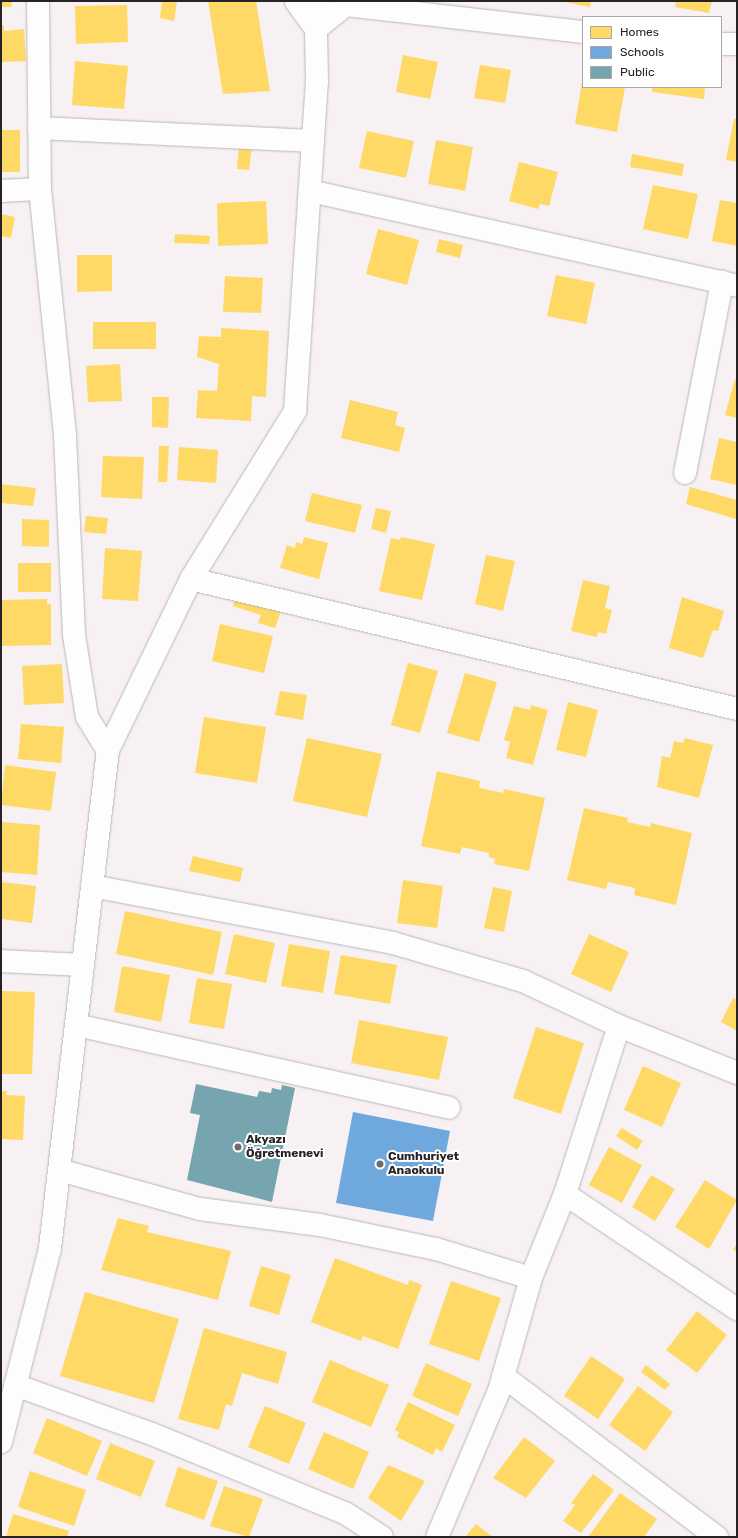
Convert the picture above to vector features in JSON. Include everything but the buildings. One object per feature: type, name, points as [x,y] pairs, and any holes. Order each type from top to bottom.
[{"type":"street","points":[[38,1],[40,189],[65,436],[74,635],[87,717],[108,750]]},
{"type":"street","points":[[296,1],[316,29]]},
{"type":"street","points":[[1,1442],[4,1417],[15,1385],[50,1248],[108,750],[191,579],[295,411],[313,141],[316,29],[320,1]]},
{"type":"street","points":[[316,29],[346,6],[582,32]]},
{"type":"street","points":[[722,44],[737,44]]},
{"type":"street","points":[[39,128],[313,141]]},
{"type":"street","points":[[1,192],[40,189]]},
{"type":"street","points":[[310,192],[730,284],[685,473]]},
{"type":"street","points":[[191,579],[737,709]]},
{"type":"street","points":[[92,886],[393,943],[523,981],[619,1026],[737,1072]]},
{"type":"street","points":[[1,962],[83,965]]},
{"type":"street","points":[[76,1025],[449,1108]]},
{"type":"street","points":[[437,1537],[456,1499],[503,1376],[531,1278],[565,1194],[619,1026]]},
{"type":"street","points":[[59,1170],[200,1209],[320,1225],[436,1248],[531,1278]]},
{"type":"street","points":[[565,1194],[737,1309]]},
{"type":"street","points":[[503,1376],[717,1537]]},
{"type":"street","points":[[15,1385],[152,1434],[345,1513],[382,1537]]},
{"type":"place","name":"Akyazı Öğretmenevi","points":[[238,1147]]},
{"type":"place","name":"Cumhuriyet Anaokulu","points":[[380,1164]]}]
